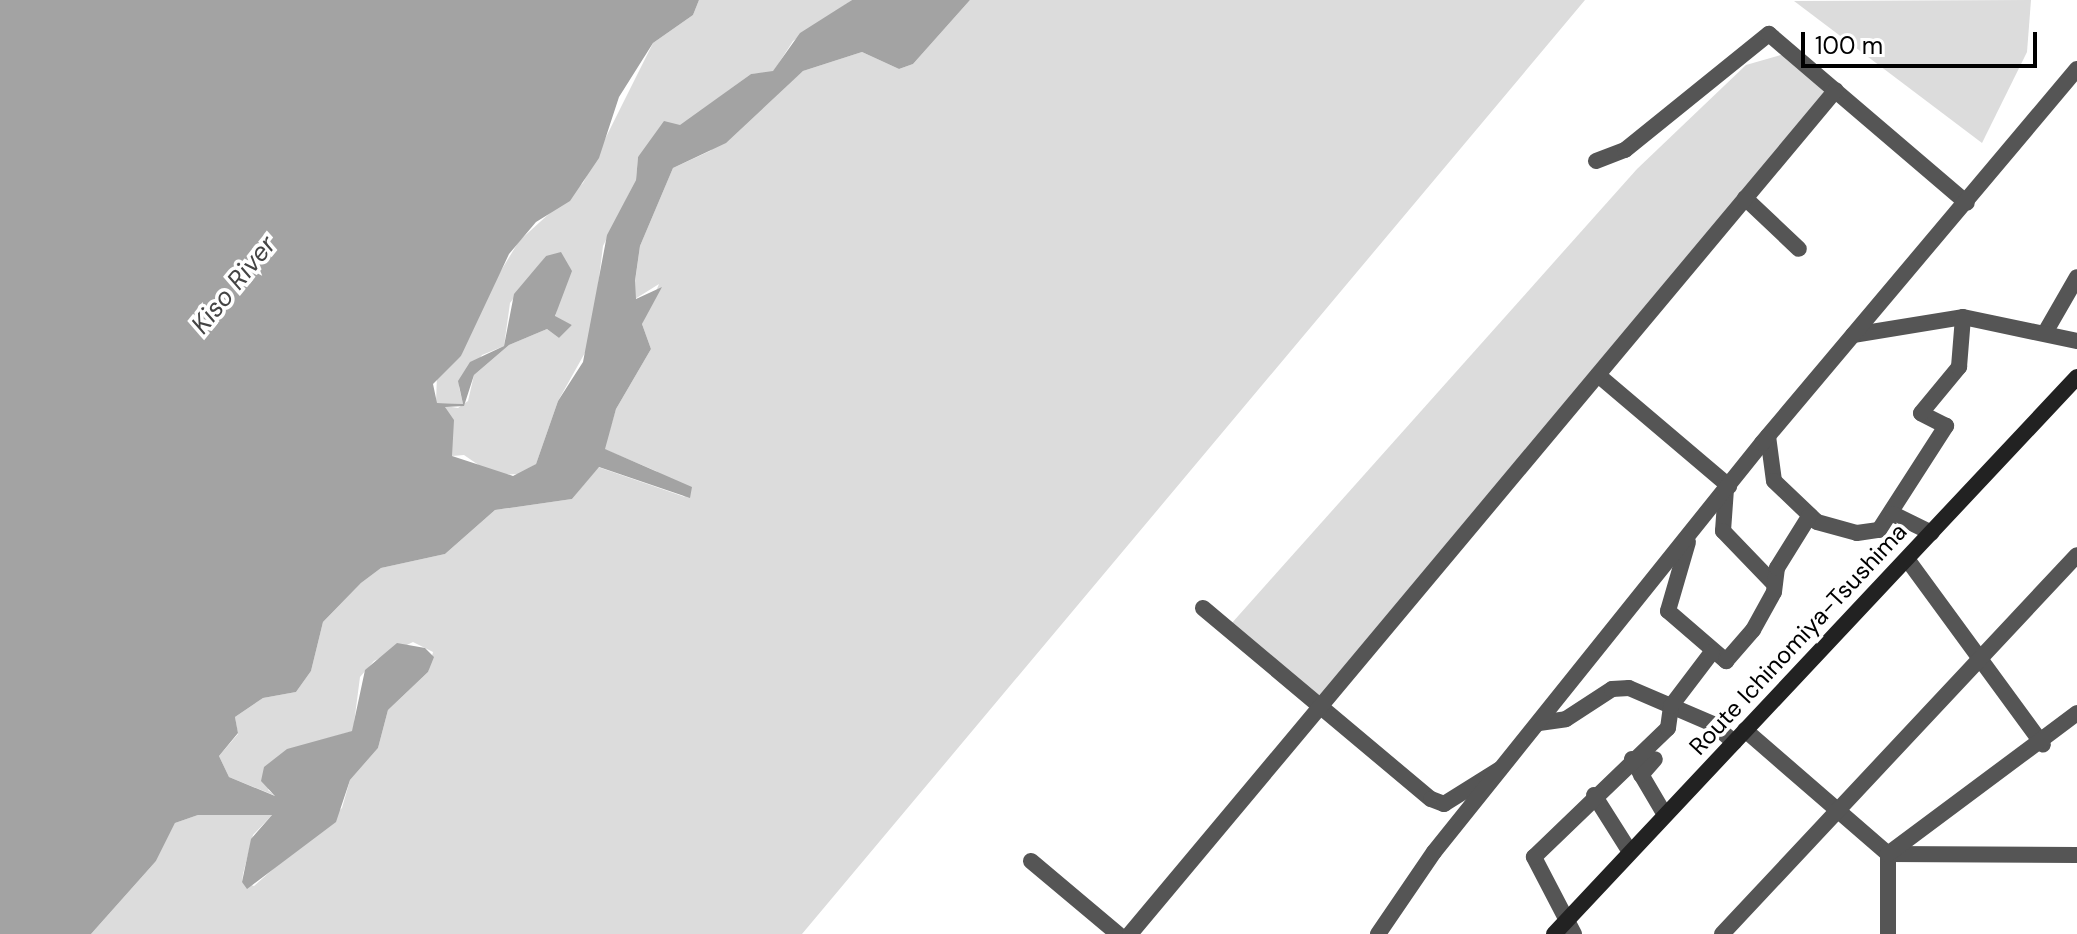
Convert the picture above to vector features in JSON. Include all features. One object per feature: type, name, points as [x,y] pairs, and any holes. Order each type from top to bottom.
[{"type":"main road","name":"Route Ichinomiya-Tsushima","points":[[1554,934],[1570,927],[1630,852],[2077,377]]},
{"type":"street","points":[[1596,161],[1625,150],[1769,34],[1967,203]]},
{"type":"street","points":[[1378,934],[1502,768],[1768,436],[2077,69]]},
{"type":"street","points":[[1130,934],[1836,90]]},
{"type":"street","points":[[1745,198],[1799,249]]},
{"type":"street","points":[[2046,331],[2077,277]]},
{"type":"street","points":[[1853,335],[1963,317],[2046,331],[2077,341]]},
{"type":"street","points":[[1768,436],[1774,481],[1810,515],[1868,533],[1893,514],[1946,426],[1921,413],[1959,367],[1963,317]]},
{"type":"street","points":[[1598,375],[1728,488]]},
{"type":"street","points":[[1728,488],[1723,531],[1774,584]]},
{"type":"street","points":[[1893,514],[1932,533]]},
{"type":"street","points":[[1689,538],[1668,611],[1726,661],[1753,630],[1810,515]]},
{"type":"street","points":[[1722,934],[2077,555]]},
{"type":"street","points":[[1907,559],[2043,745]]},
{"type":"street","points":[[1203,608],[1444,804],[1502,768]]},
{"type":"street","points":[[1570,927],[1534,857],[1558,841],[1594,795],[1668,728],[1671,706],[1712,652]]},
{"type":"street","points":[[1539,723],[1566,719],[1612,689],[1671,706],[1740,736],[1838,810],[1888,854],[2077,855]]},
{"type":"street","points":[[1888,854],[2043,745],[2074,719]]},
{"type":"street","points":[[1632,759],[1665,815]]},
{"type":"street","points":[[1641,775],[1655,759]]},
{"type":"street","points":[[1594,795],[1630,852]]},
{"type":"street","points":[[1888,854],[1888,934]]},
{"type":"street","points":[[1031,861],[1118,934]]},
{"type":"shaded area","points":[[699,0],[852,0],[793,41],[773,72],[751,74],[638,157],[636,180],[603,246],[591,342],[558,401],[536,464],[520,474],[493,475],[464,455],[452,456],[445,406],[458,408],[468,401],[474,375],[509,345],[547,329],[559,338],[572,325],[555,317],[565,279],[546,256],[510,303],[504,346],[482,355],[459,387],[463,404],[436,403],[437,374],[461,356],[473,317],[519,241],[583,183],[653,43],[693,15]]},
{"type":"shaded area","points":[[970,0],[1585,0],[802,934],[91,934],[156,861],[175,823],[198,815],[272,815],[253,835],[243,874],[242,882],[254,886],[342,808],[350,780],[378,748],[388,710],[428,672],[433,652],[413,642],[374,661],[360,677],[353,731],[298,747],[268,790],[276,796],[229,777],[219,756],[238,734],[235,717],[263,698],[296,692],[311,671],[323,622],[361,583],[381,568],[445,554],[495,510],[572,499],[598,467],[685,497],[656,471],[604,449],[616,409],[651,349],[642,324],[659,284],[635,299],[635,282],[640,246],[673,168],[710,151],[803,71],[862,52],[899,69],[913,64]]},
{"type":"shaded area","points":[[2031,0],[2027,52],[1982,143],[1794,1]]},
{"type":"shaded area","points":[[1784,54],[1830,91],[1319,700],[1231,624],[1637,169],[1746,65]]},
{"type":"water","name":"Kiso River","points":[[0,0],[699,0],[693,15],[653,43],[619,97],[599,158],[570,201],[536,222],[509,254],[461,356],[433,384],[437,403],[463,404],[458,381],[470,362],[504,346],[514,294],[546,256],[561,252],[572,271],[555,316],[572,325],[559,338],[547,329],[509,345],[474,375],[464,406],[445,407],[454,420],[452,456],[513,476],[536,464],[558,401],[583,362],[607,235],[636,180],[638,157],[664,121],[680,125],[751,74],[773,71],[800,33],[852,0],[970,0],[913,64],[899,69],[862,52],[803,71],[726,143],[673,168],[640,246],[635,281],[636,299],[662,287],[642,324],[651,349],[616,409],[605,449],[692,487],[690,498],[599,467],[572,499],[495,510],[445,554],[381,568],[361,583],[323,622],[311,671],[296,692],[263,698],[235,717],[238,733],[219,756],[229,777],[275,796],[261,781],[264,767],[287,749],[352,731],[365,670],[397,643],[425,648],[434,657],[428,672],[388,710],[378,748],[350,780],[336,822],[247,889],[242,882],[251,839],[272,815],[198,815],[175,823],[156,861],[91,934],[0,934]]}]
